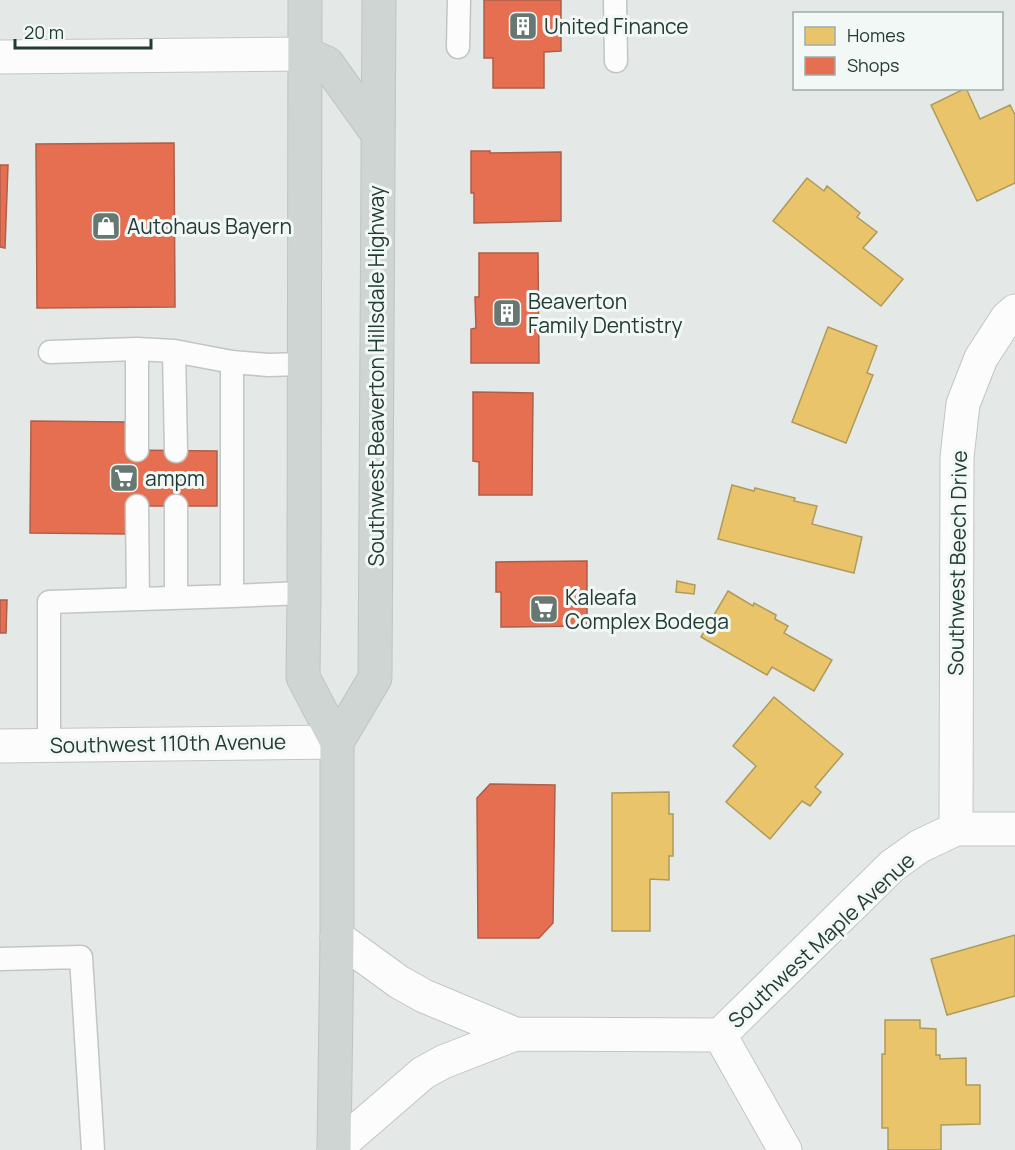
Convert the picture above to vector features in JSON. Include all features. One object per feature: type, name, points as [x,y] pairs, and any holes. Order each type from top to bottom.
[{"type":"main road","points":[[306,0],[303,677],[337,742],[334,1150]]},
{"type":"main road","name":"Southwest Beaverton Hillsdale Highway","points":[[337,742],[375,678],[379,0]]},
{"type":"main road","points":[[306,54],[327,63],[377,132]]},
{"type":"street","points":[[0,57],[306,54]]},
{"type":"street","name":"Southwest Beech Drive","points":[[956,829],[957,457],[963,404],[981,358],[1007,318],[1015,312]]},
{"type":"street","name":"Southwest 110th Avenue","points":[[0,746],[337,742]]},
{"type":"street","name":"Southwest Maple Avenue","points":[[334,1150],[423,1073],[443,1062],[515,1034],[720,1035],[892,866],[920,846],[956,829],[1015,829]]},
{"type":"street","name":"Southwest Maple Avenue","points":[[337,937],[399,982],[424,996],[515,1034]]},
{"type":"street","points":[[720,1035],[785,1150]]},
{"type":"lane","points":[[458,47],[459,0]]},
{"type":"lane","points":[[615,0],[616,61]]},
{"type":"lane","points":[[50,352],[138,349],[174,351],[232,362],[268,365],[304,364]]},
{"type":"lane","points":[[138,349],[138,450]]},
{"type":"lane","points":[[174,351],[176,451]]},
{"type":"lane","points":[[232,362],[232,596]]},
{"type":"lane","points":[[138,506],[138,599]]},
{"type":"lane","points":[[176,506],[176,598]]},
{"type":"lane","points":[[49,745],[49,602],[304,593]]},
{"type":"lane","points":[[0,959],[81,957],[93,1150]]},
{"type":"building: Homes","points":[[962,90],[967,90],[980,119],[1010,105],[1015,115],[1015,183],[977,201],[931,105]]},
{"type":"building: Homes","points":[[807,178],[824,191],[827,186],[860,213],[857,217],[877,232],[863,248],[903,279],[881,306],[773,221]]},
{"type":"building: Homes","points":[[828,327],[877,346],[867,373],[873,375],[846,443],[792,422]]},
{"type":"building: Homes","points":[[732,485],[754,491],[755,488],[817,506],[812,524],[862,537],[854,573],[718,539]]},
{"type":"building: Homes","points":[[677,581],[695,585],[694,594],[676,592]]},
{"type":"building: Homes","points":[[728,591],[753,606],[754,603],[776,615],[775,619],[788,626],[784,633],[832,660],[814,691],[772,667],[767,675],[701,637]]},
{"type":"building: Homes","points":[[774,697],[843,754],[815,787],[821,792],[810,806],[802,801],[770,839],[726,802],[756,766],[733,746]]},
{"type":"building: Homes","points":[[669,792],[669,814],[673,814],[673,856],[669,856],[669,880],[650,879],[650,931],[612,931],[612,793]]},
{"type":"building: Homes","points":[[1015,935],[1015,996],[947,1015],[931,959]]},
{"type":"building: Homes","points":[[885,1020],[920,1020],[920,1028],[936,1029],[936,1055],[940,1055],[940,1059],[966,1058],[966,1085],[980,1085],[980,1124],[941,1125],[941,1150],[888,1150],[888,1128],[882,1128],[882,1054],[885,1054]]},
{"type":"building: Shops","name":"United Finance","points":[[484,0],[561,0],[561,51],[544,52],[544,88],[493,88],[493,58],[484,58]]},
{"type":"building: Shops","name":"Autohaus Bayern","points":[[174,143],[175,307],[37,308],[36,144]]},
{"type":"building: Shops","points":[[471,151],[561,152],[561,221],[474,223]]},
{"type":"building: Shops","points":[[0,165],[8,165],[5,248],[0,247]]},
{"type":"building: Shops","name":"Beaverton Family Dentistry","points":[[479,253],[538,253],[539,363],[471,363],[471,329],[476,328],[475,297],[479,297]]},
{"type":"building: Shops","points":[[473,392],[533,393],[532,495],[479,495],[479,462],[473,461]]},
{"type":"building: Shops","name":"ampm","points":[[31,421],[126,422],[126,450],[217,451],[217,506],[137,506],[128,534],[30,533]]},
{"type":"building: Shops","name":"Kaleafa Complex Bodega","points":[[587,561],[587,626],[501,627],[501,592],[496,592],[496,562]]},
{"type":"building: Shops","points":[[0,600],[7,600],[6,633],[0,633]]},
{"type":"building: Shops","points":[[490,784],[555,785],[553,923],[539,938],[478,938],[477,798]]},
{"type":"place","name":"United Finance","points":[[523,26]]},
{"type":"place","name":"Autohaus Bayern","points":[[106,226]]},
{"type":"place","name":"Beaverton Family Dentistry","points":[[507,313]]},
{"type":"place","name":"ampm","points":[[124,478]]},
{"type":"place","name":"Kaleafa Complex Bodega","points":[[544,609]]}]
